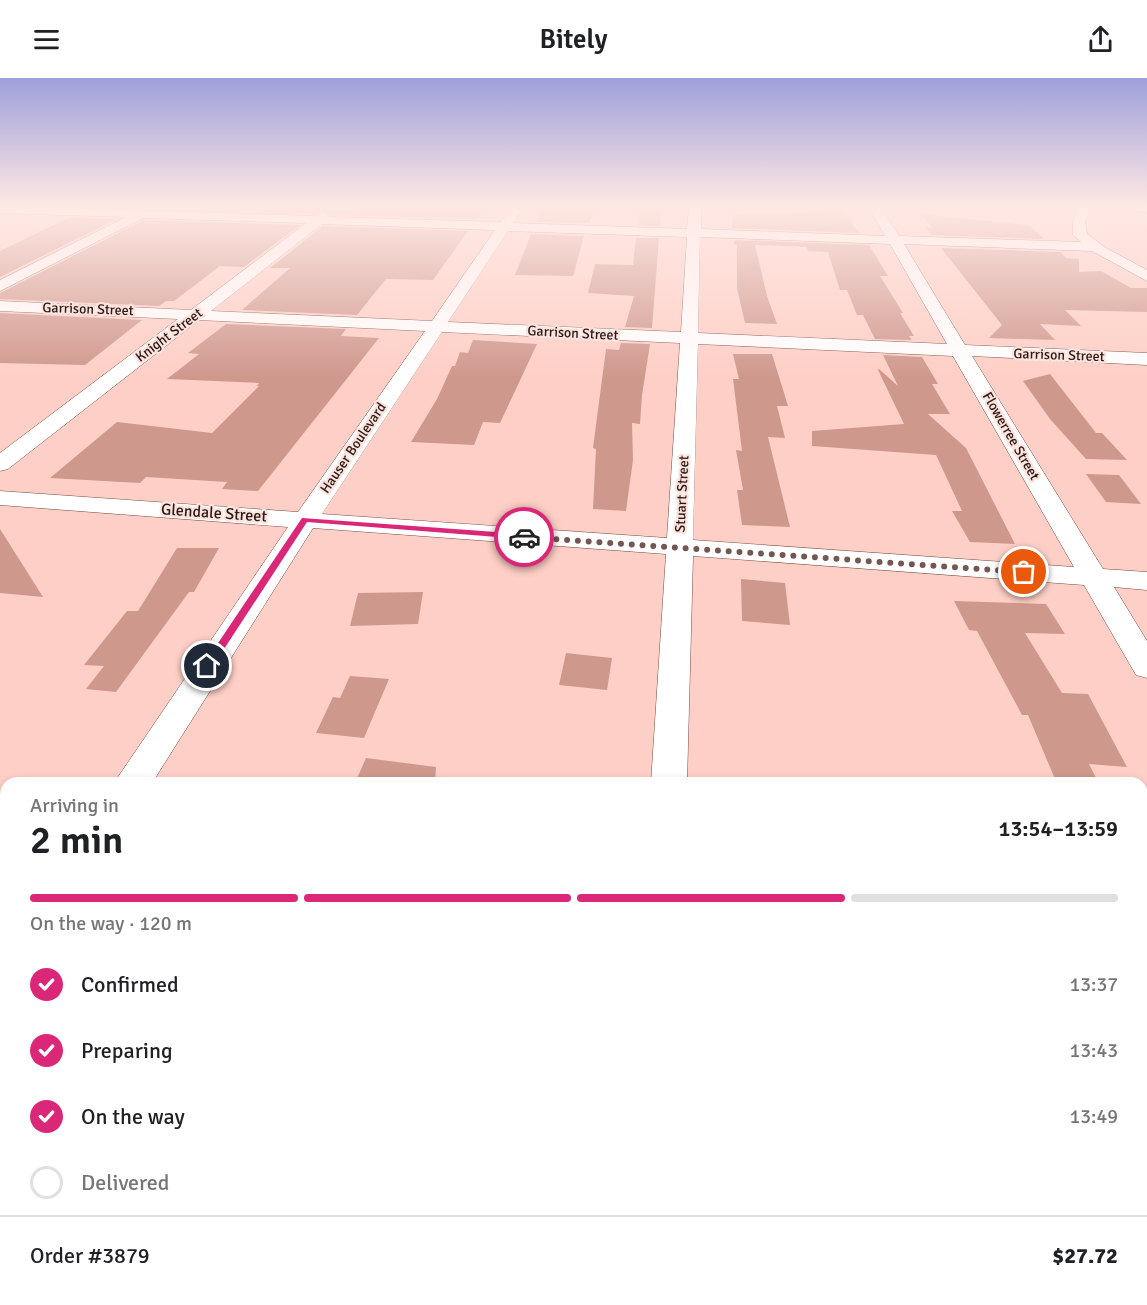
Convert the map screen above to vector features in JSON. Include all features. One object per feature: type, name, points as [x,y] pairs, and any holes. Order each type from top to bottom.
[{"type":"street","points":[[0,286],[45,263]]},
{"type":"street","name":"Knight Street","points":[[0,464],[262,263]]},
{"type":"street","name":"Hauser Boulevard","points":[[136,777],[304,520],[479,263]]},
{"type":"street","name":"Stuart Street","points":[[669,777],[693,263]]},
{"type":"street","name":"Flowerree Street","points":[[908,263],[1147,667]]},
{"type":"street","points":[[1124,263],[1147,276]]},
{"type":"street","name":"Garrison Street","points":[[0,306],[1147,359]]},
{"type":"street","name":"Glendale Street","points":[[0,498],[1147,581]]},
{"type":"building","points":[[0,263],[28,263],[0,277]]},
{"type":"building","points":[[59,263],[249,263],[244,267],[220,266],[174,301],[166,301],[159,306],[0,299],[0,293]]},
{"type":"building","points":[[276,263],[445,263],[433,280],[386,279],[357,315],[242,310],[290,268],[270,268]]},
{"type":"building","points":[[520,263],[577,263],[573,276],[515,275]]},
{"type":"building","points":[[657,263],[652,328],[625,327],[634,296],[588,293],[595,264]]},
{"type":"building","points":[[737,263],[759,263],[777,324],[745,323],[737,288]]},
{"type":"building","points":[[832,263],[880,263],[888,276],[880,276],[903,313],[900,313],[914,336],[909,336],[912,340],[875,339],[863,315],[857,315],[847,290],[840,290]]},
{"type":"building","points":[[953,263],[1079,263],[1079,272],[1101,271],[1131,288],[1147,288],[1147,312],[1065,310],[1081,326],[1040,324],[1055,340],[989,338],[1002,325]]},
{"type":"building","points":[[0,313],[142,320],[85,365],[0,363]]},
{"type":"building","points":[[226,324],[346,329],[341,336],[379,338],[258,491],[222,489],[227,482],[146,477],[140,483],[50,478],[117,422],[212,433],[259,386],[257,386],[259,383],[167,379],[199,354],[188,353]]},
{"type":"building","points":[[473,340],[537,344],[500,423],[483,422],[474,445],[411,442],[437,399],[452,366],[455,366],[460,352],[468,353]]},
{"type":"building","points":[[621,343],[650,344],[640,424],[632,423],[633,460],[626,511],[593,509],[596,449],[593,448],[606,349],[619,350]]},
{"type":"building","points":[[733,354],[772,354],[788,406],[777,406],[785,438],[768,437],[790,527],[742,525],[737,490],[743,490],[736,450],[742,451],[733,379],[739,379]]},
{"type":"building","points":[[883,355],[922,357],[938,384],[932,384],[950,414],[928,414],[966,448],[1015,544],[970,542],[952,511],[962,511],[936,455],[812,446],[812,431],[904,424],[878,370],[898,386]]},
{"type":"building","points":[[1050,374],[1096,433],[1102,433],[1127,460],[1086,459],[1050,419],[1023,381]]},
{"type":"building","points":[[1086,474],[1119,475],[1141,504],[1106,502]]},
{"type":"building","points":[[0,529],[43,597],[0,593]]},
{"type":"building","points":[[177,548],[219,548],[194,592],[189,592],[116,692],[86,689],[104,666],[84,665],[127,611],[138,611]]},
{"type":"building","points":[[741,579],[785,583],[790,625],[742,621]]},
{"type":"building","points":[[423,592],[418,624],[350,626],[358,593]]},
{"type":"building","points":[[954,601],[1046,604],[1065,634],[1025,633],[1062,693],[1088,694],[1127,767],[1089,764],[1096,777],[1054,777],[1028,715],[1022,715],[977,631],[969,630]]},
{"type":"building","points":[[566,653],[612,658],[607,690],[559,685]]},
{"type":"building","points":[[350,676],[389,679],[364,738],[316,733],[333,697],[340,698]]},
{"type":"building","points":[[366,758],[436,767],[435,777],[358,777]]},
{"type":"way so far","points":[[524,537],[1024,572]]},
{"type":"route","points":[[207,666],[304,520],[524,537]]}]
